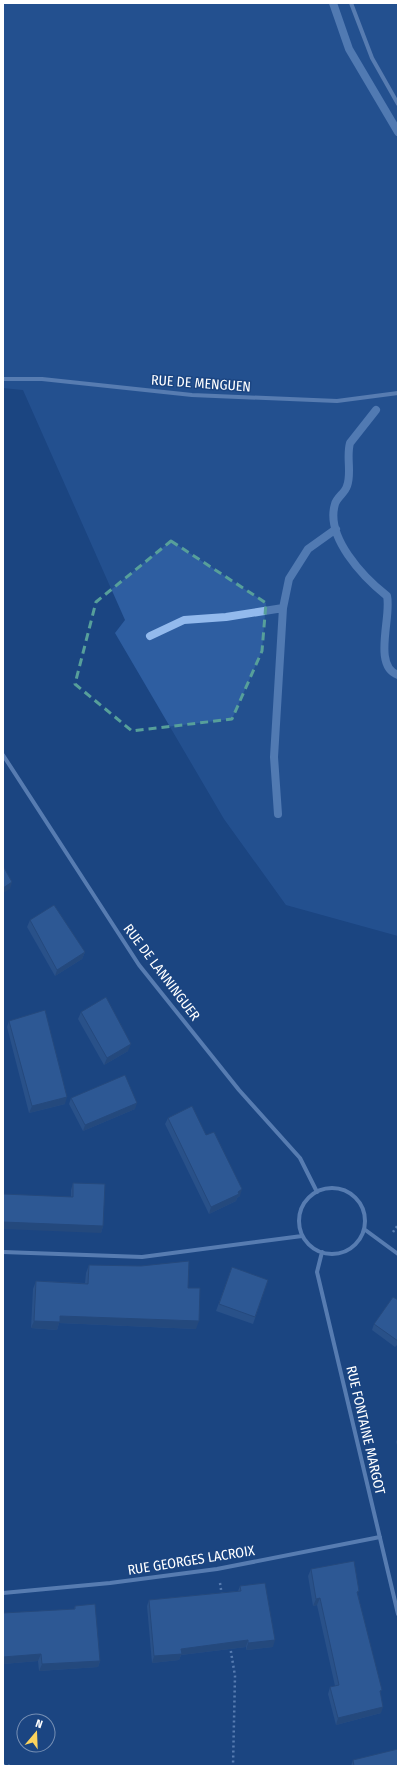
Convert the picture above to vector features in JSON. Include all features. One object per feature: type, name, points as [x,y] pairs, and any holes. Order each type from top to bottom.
[{"type":"street","points":[[351,3],[372,58],[398,104]]},
{"type":"street","name":"RUE DE MENGUEN","points":[[3,380],[42,379],[192,395],[337,401],[398,393]]},
{"type":"street","name":"RUE DE LANNINGUER","points":[[3,755],[139,965],[239,1090],[300,1158],[317,1192]]},
{"type":"street","points":[[327,1189],[338,1189],[348,1192],[356,1199],[362,1208],[364,1229],[359,1239],[352,1247],[343,1252],[332,1254],[322,1252],[311,1246],[302,1236],[299,1224],[301,1211],[307,1200],[317,1192],[327,1189]]},
{"type":"street","points":[[364,1229],[398,1254]]},
{"type":"street","points":[[3,1252],[142,1257],[302,1236]]},
{"type":"street","name":"RUE FONTAINE MARGOT","points":[[322,1252],[318,1272],[398,1614]]},
{"type":"street","name":"RUE GEORGES LACROIX","points":[[3,1593],[110,1583],[217,1569],[380,1536]]},
{"type":"path","points":[[217,1569],[222,1599]]},
{"type":"path","points":[[230,1645],[235,1676],[233,1766]]},
{"type":"path","points":[[3,1765],[10,1766]]},
{"type":"highlighted area","points":[[171,541],[266,603],[262,651],[232,719],[132,731],[75,684],[96,602]]},
{"type":"shaded area","points":[[3,3],[398,3],[398,936],[286,905],[224,819],[115,633],[125,620],[23,390],[3,388]]},
{"type":"building","points":[[3,866],[12,882],[3,888]]},
{"type":"building","points":[[54,905],[85,952],[57,970],[30,920]]},
{"type":"building","points":[[106,997],[131,1044],[107,1058],[81,1012]]},
{"type":"building","points":[[45,1010],[67,1097],[32,1106],[9,1021]]},
{"type":"building","points":[[125,1075],[137,1103],[85,1125],[71,1098]]},
{"type":"building","points":[[192,1106],[206,1135],[214,1132],[242,1189],[238,1192],[239,1194],[211,1207],[168,1118]]},
{"type":"building","points":[[73,1183],[105,1184],[103,1226],[3,1222],[3,1194],[73,1197]]},
{"type":"building","points":[[189,1261],[188,1288],[200,1288],[199,1321],[60,1316],[60,1322],[34,1321],[36,1281],[88,1284],[89,1265],[141,1266]]},
{"type":"building","points":[[232,1267],[268,1280],[255,1317],[219,1304]]},
{"type":"building","points":[[393,1297],[398,1300],[398,1341],[374,1324]]},
{"type":"building","points":[[354,1561],[359,1591],[357,1592],[382,1690],[380,1691],[383,1707],[338,1718],[330,1687],[339,1685],[320,1598],[316,1599],[311,1569]]},
{"type":"building","points":[[265,1583],[275,1640],[248,1643],[248,1640],[181,1649],[182,1654],[154,1656],[149,1600],[241,1591],[240,1586]]},
{"type":"building","points":[[95,1604],[100,1661],[42,1664],[41,1654],[3,1657],[3,1613],[75,1609],[75,1606]]},
{"type":"building","points":[[398,1749],[398,1766],[354,1766],[353,1760]]},
{"type":"waterway","points":[[333,3],[349,49],[398,132]]},
{"type":"waterway","points":[[376,410],[350,443],[348,481],[346,488],[335,504],[333,517],[341,543],[348,555],[367,578],[387,596],[388,605],[384,651],[386,662],[390,670],[398,675]]},
{"type":"waterway","points":[[278,814],[274,757],[283,608],[289,579],[308,549],[336,529]]},
{"type":"waterway","points":[[150,636],[184,620],[226,617],[283,608]]}]
